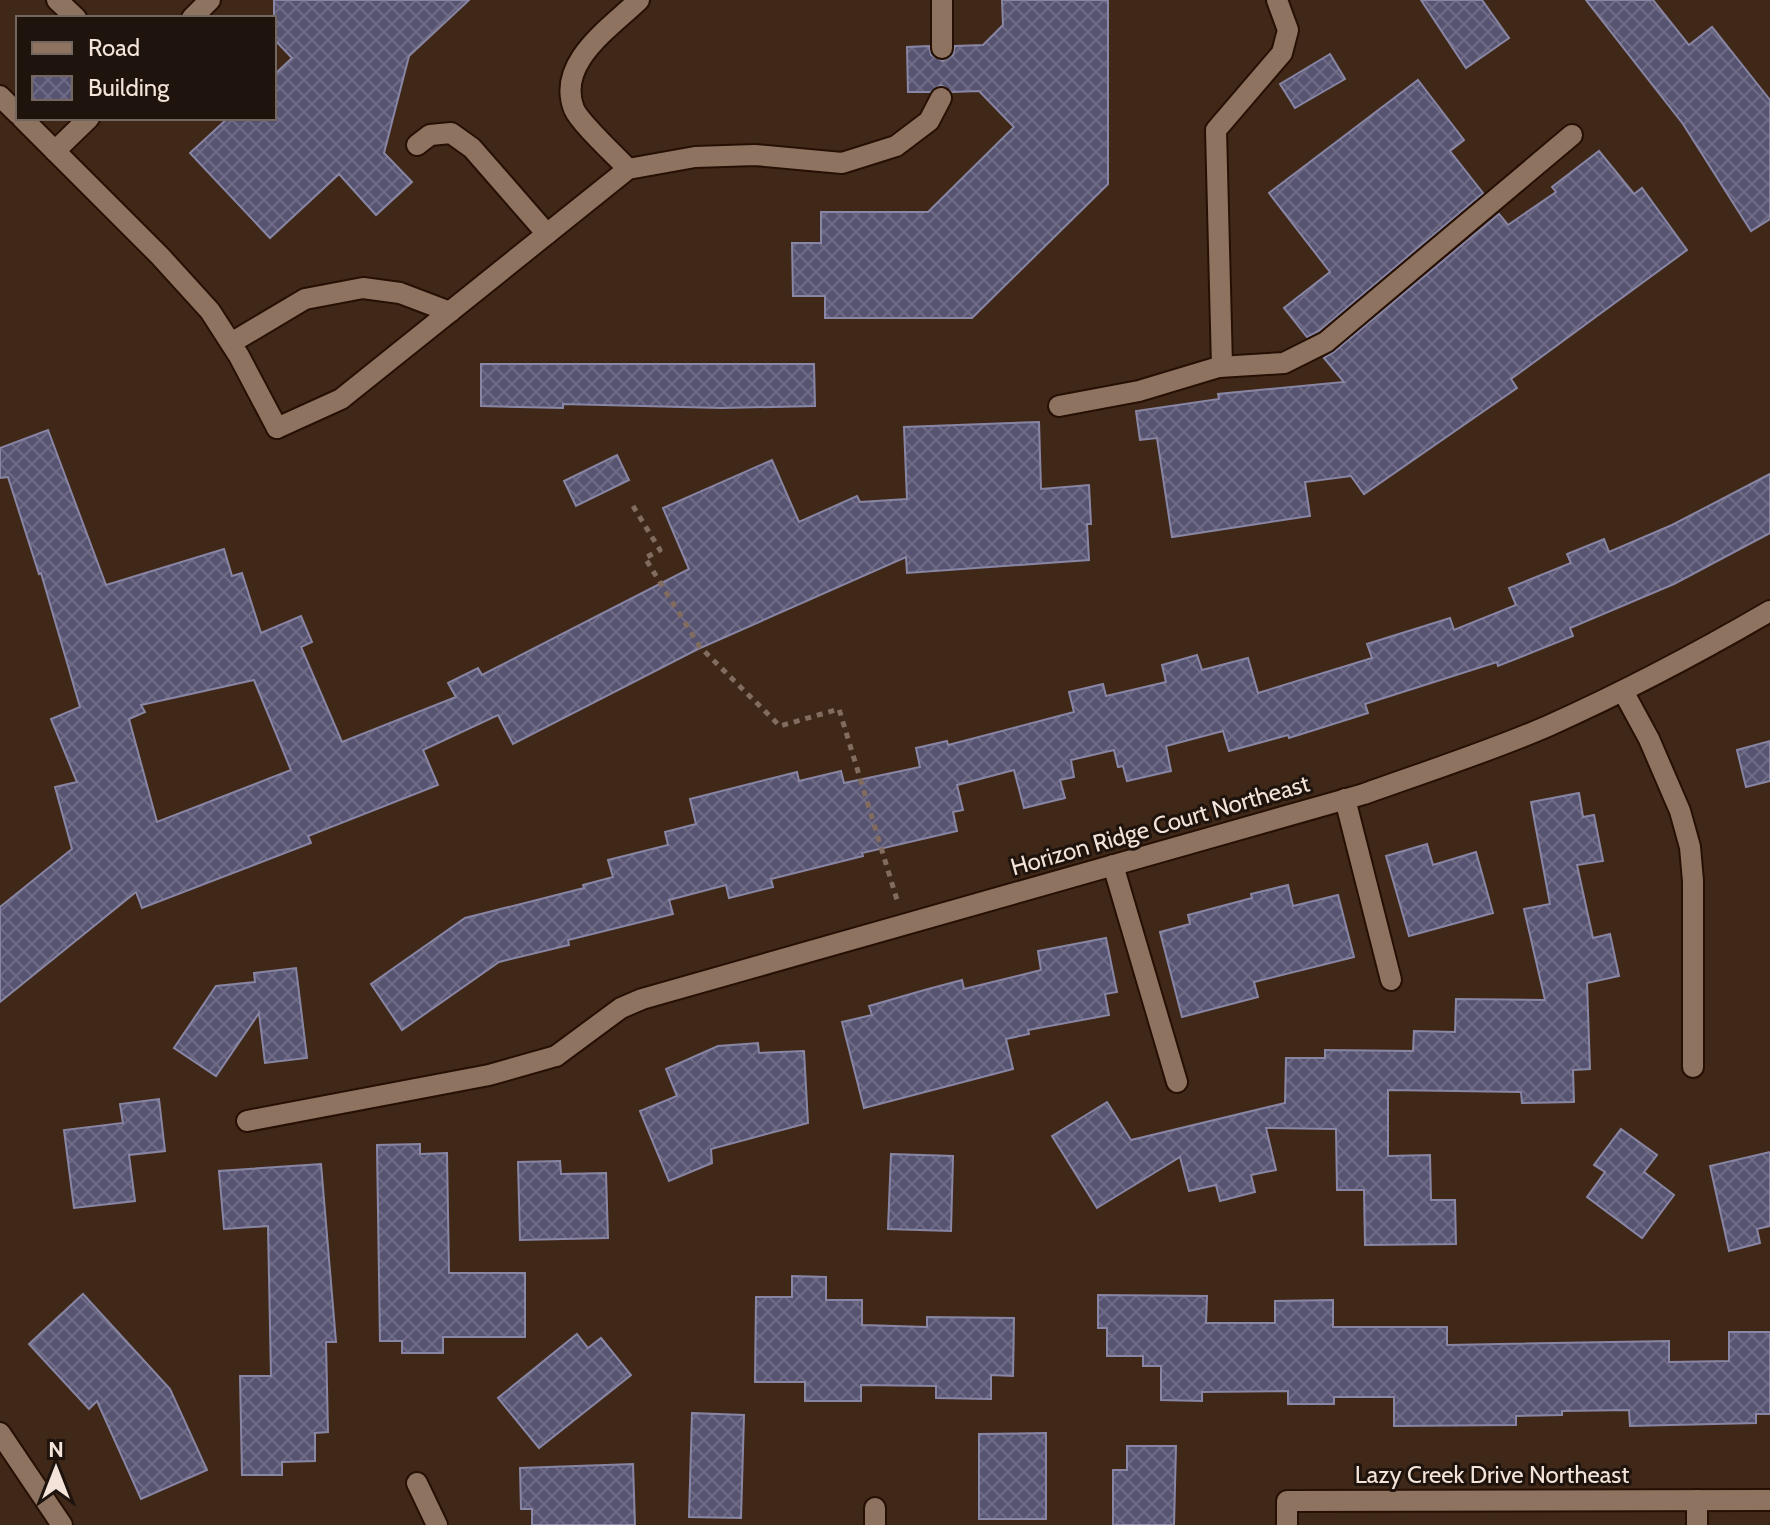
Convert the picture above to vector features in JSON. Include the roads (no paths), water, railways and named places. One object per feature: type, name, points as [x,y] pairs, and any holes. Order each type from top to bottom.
[{"type":"street","points":[[57,0],[74,16]]},
{"type":"street","points":[[194,16],[209,0]]},
{"type":"street","points":[[628,169],[575,111],[570,89],[573,69],[639,0]]},
{"type":"street","points":[[942,0],[942,48]]},
{"type":"street","points":[[1219,367],[1222,366],[1216,130],[1282,53],[1288,30],[1277,0]]},
{"type":"street","points":[[0,96],[16,112]]},
{"type":"street","points":[[24,120],[160,256],[210,311],[277,428],[341,399],[628,169],[695,157],[755,155],[842,163],[896,146],[929,121],[941,98]]},
{"type":"street","points":[[55,151],[87,120]]},
{"type":"street","points":[[417,145],[430,135],[451,133],[472,148],[547,234]]},
{"type":"street","points":[[1059,406],[1139,391],[1219,367],[1284,363],[1326,342],[1572,135]]},
{"type":"street","points":[[231,343],[305,299],[363,288],[400,293],[450,312]]},
{"type":"street","name":"Horizon Ridge Court Northeast","points":[[247,1121],[489,1075],[556,1056],[621,1008],[642,999],[1345,799],[1546,727],[1623,691],[1770,611]]},
{"type":"street","points":[[1623,691],[1649,739],[1680,811],[1690,847],[1693,881],[1693,1067]]},
{"type":"street","points":[[1345,799],[1391,980]]},
{"type":"street","points":[[1113,865],[1177,1082]]},
{"type":"street","points":[[0,1433],[62,1525]]},
{"type":"street","points":[[417,1483],[437,1525]]},
{"type":"street","points":[[1697,1500],[1697,1525]]},
{"type":"street","name":"Lazy Creek Drive Northeast","points":[[1287,1525],[1287,1501],[1770,1500]]}]
